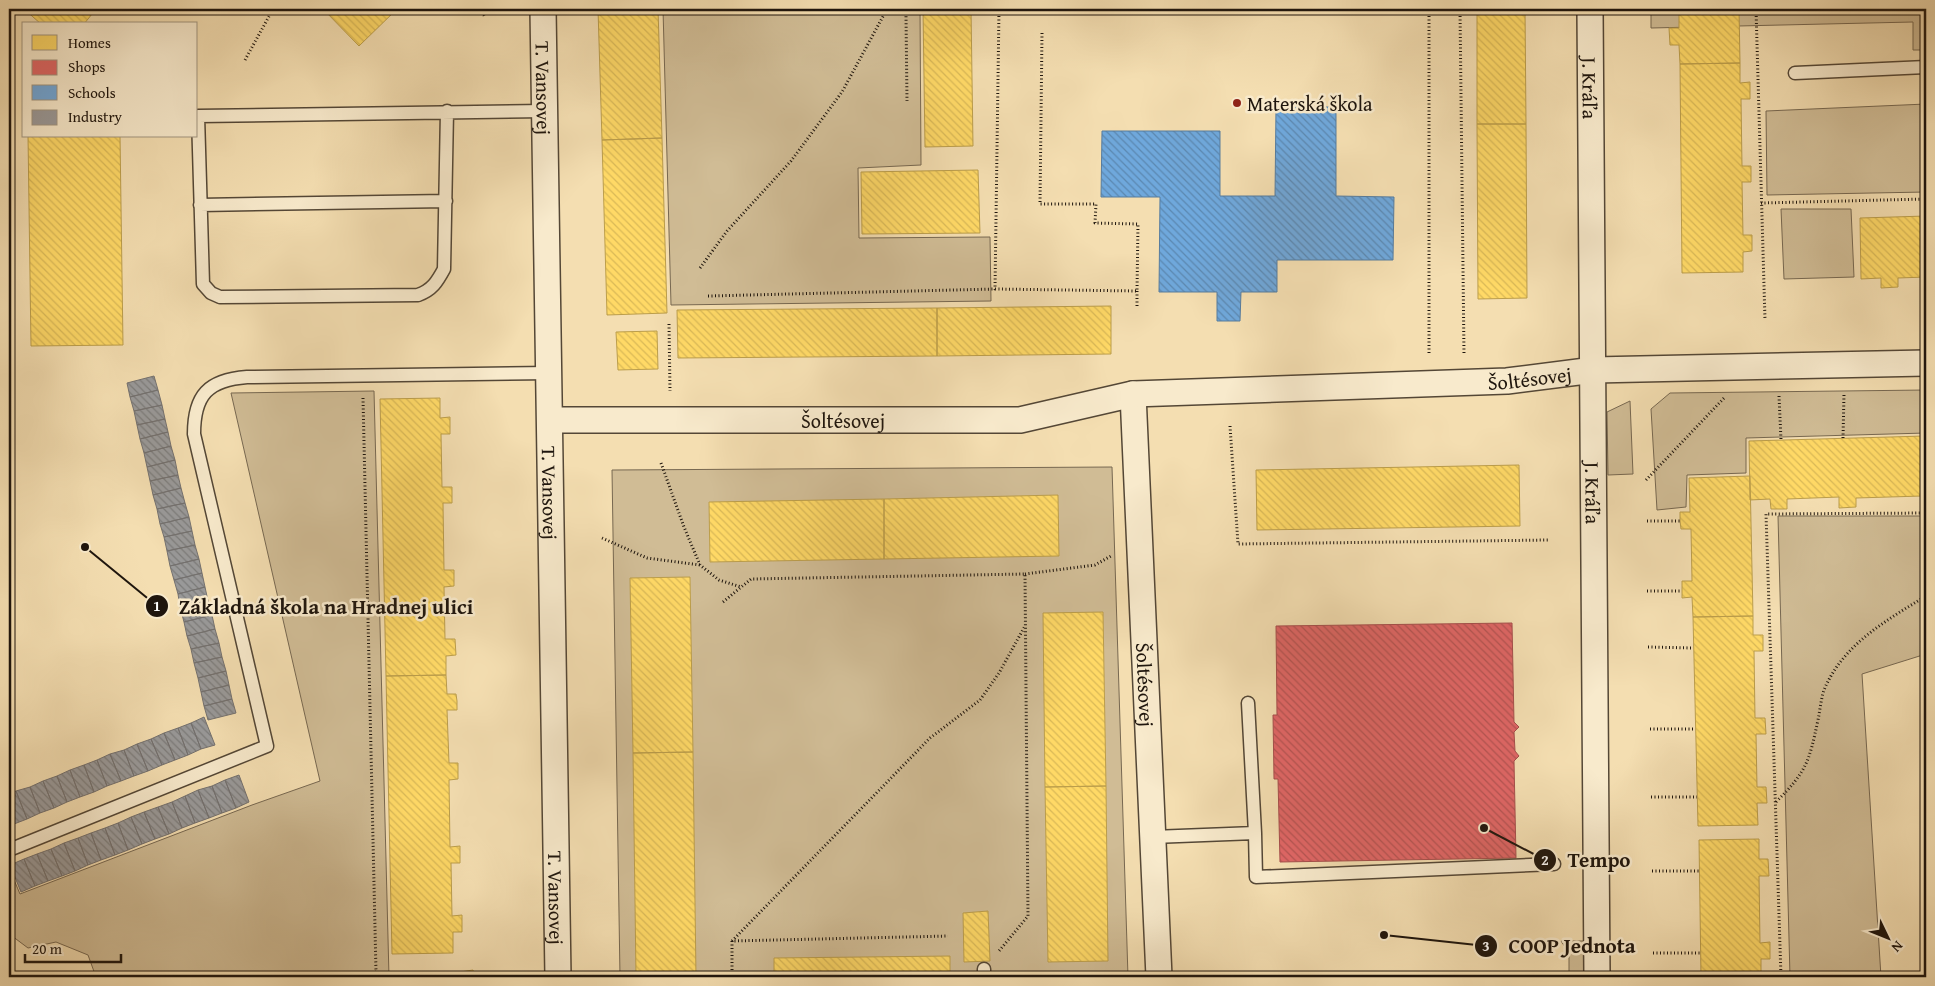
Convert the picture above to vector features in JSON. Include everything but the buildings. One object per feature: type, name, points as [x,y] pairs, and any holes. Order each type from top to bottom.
[{"type":"street","name":"T. Vansovej","points":[[543,9],[551,420],[558,977]]},
{"type":"street","name":"J. Kráľa","points":[[1590,9],[1597,977]]},
{"type":"street","name":"Šoltésovej","points":[[551,420],[1020,420],[1133,394],[1507,381],[1594,370],[1925,373]]},
{"type":"street","name":"Šoltésovej","points":[[1133,394],[1159,977]]},
{"type":"lane","points":[[1795,73],[1926,67]]},
{"type":"lane","points":[[448,111],[444,269],[428,292],[418,295],[220,297],[211,293],[203,284],[198,116],[448,111],[544,111]]},
{"type":"lane","points":[[200,205],[446,201]]},
{"type":"lane","points":[[9,850],[267,746],[194,434],[194,418],[199,401],[208,388],[226,378],[550,373]]},
{"type":"lane","points":[[1248,703],[1256,877],[1554,864]]},
{"type":"lane","points":[[1153,837],[1254,832]]},
{"type":"path","points":[[245,60],[273,9]]},
{"type":"path","points":[[480,9],[484,17]]},
{"type":"path","points":[[700,268],[727,231],[791,161],[842,92],[887,9]]},
{"type":"path","points":[[899,9],[906,15],[907,100]]},
{"type":"path","points":[[996,289],[999,9]]},
{"type":"path","points":[[1429,9],[1429,358]]},
{"type":"path","points":[[1460,9],[1464,357]]},
{"type":"path","points":[[1756,9],[1764,320]]},
{"type":"path","points":[[1042,33],[1040,204],[1096,204],[1096,223],[1138,224],[1137,306]]},
{"type":"path","points":[[1761,203],[1926,199]]},
{"type":"path","points":[[708,296],[996,289],[1137,291]]},
{"type":"path","points":[[669,324],[670,396]]},
{"type":"path","points":[[1925,373],[1925,436]]},
{"type":"path","points":[[363,375],[376,972],[363,977]]},
{"type":"path","points":[[1646,480],[1729,393]]},
{"type":"path","points":[[1843,438],[1844,393]]},
{"type":"path","points":[[1779,395],[1781,440]]},
{"type":"path","points":[[1230,426],[1238,544],[1549,540]]},
{"type":"path","points":[[661,463],[700,565],[719,580],[742,587]]},
{"type":"path","points":[[1781,977],[1766,514],[1926,513]]},
{"type":"path","points":[[1646,521],[1680,521]]},
{"type":"path","points":[[602,538],[647,558],[700,565]]},
{"type":"path","points":[[723,602],[751,579],[1025,574],[1095,565],[1139,540]]},
{"type":"path","points":[[984,973],[1028,916],[1025,574]]},
{"type":"path","points":[[1647,591],[1682,590]]},
{"type":"path","points":[[1775,802],[1797,781],[1810,758],[1824,690],[1839,664],[1871,630],[1926,598]]},
{"type":"path","points":[[732,977],[732,940],[930,738],[980,700],[999,673],[1026,625]]},
{"type":"path","points":[[1648,647],[1693,648]]},
{"type":"path","points":[[1650,729],[1695,729]]},
{"type":"path","points":[[1651,797],[1697,797]]},
{"type":"path","points":[[1652,871],[1699,871]]},
{"type":"path","points":[[732,940],[948,936]]},
{"type":"path","points":[[1653,953],[1700,953]]},
{"type":"shaded area","points":[[663,9],[920,9],[921,165],[858,168],[859,238],[990,237],[991,301],[671,305]]},
{"type":"shaded area","points":[[1651,9],[1926,9],[1926,50],[1913,50],[1913,22],[1651,28]]},
{"type":"shaded area","points":[[1926,104],[1926,192],[1767,195],[1766,111]]},
{"type":"shaded area","points":[[1781,209],[1851,209],[1854,277],[1784,279]]},
{"type":"shaded area","points":[[1926,390],[1926,433],[1746,438],[1746,473],[1687,475],[1686,507],[1657,510],[1651,409],[1670,393]]},
{"type":"shaded area","points":[[374,391],[389,977],[96,977],[88,955],[56,942],[28,948],[12,936],[9,930],[9,868],[20,894],[252,805],[320,781],[231,393]]},
{"type":"shaded area","points":[[1630,401],[1633,474],[1608,475],[1607,412]]},
{"type":"shaded area","points":[[1112,467],[1128,977],[620,977],[612,470]]},
{"type":"shaded area","points":[[1778,516],[1926,516],[1926,654],[1862,674],[1881,977],[1790,977]]},
{"type":"shaded area","points":[[1561,941],[1584,941],[1584,977],[1569,977],[1569,953]]},
{"type":"place","name":"Materská škola","points":[[1237,103]]},
{"type":"place","name":"Základná škola na Hradnej ulici","points":[[85,547]]},
{"type":"place","name":"Tempo","points":[[1484,828]]},
{"type":"place","name":"COOP Jednota","points":[[1384,935]]}]
